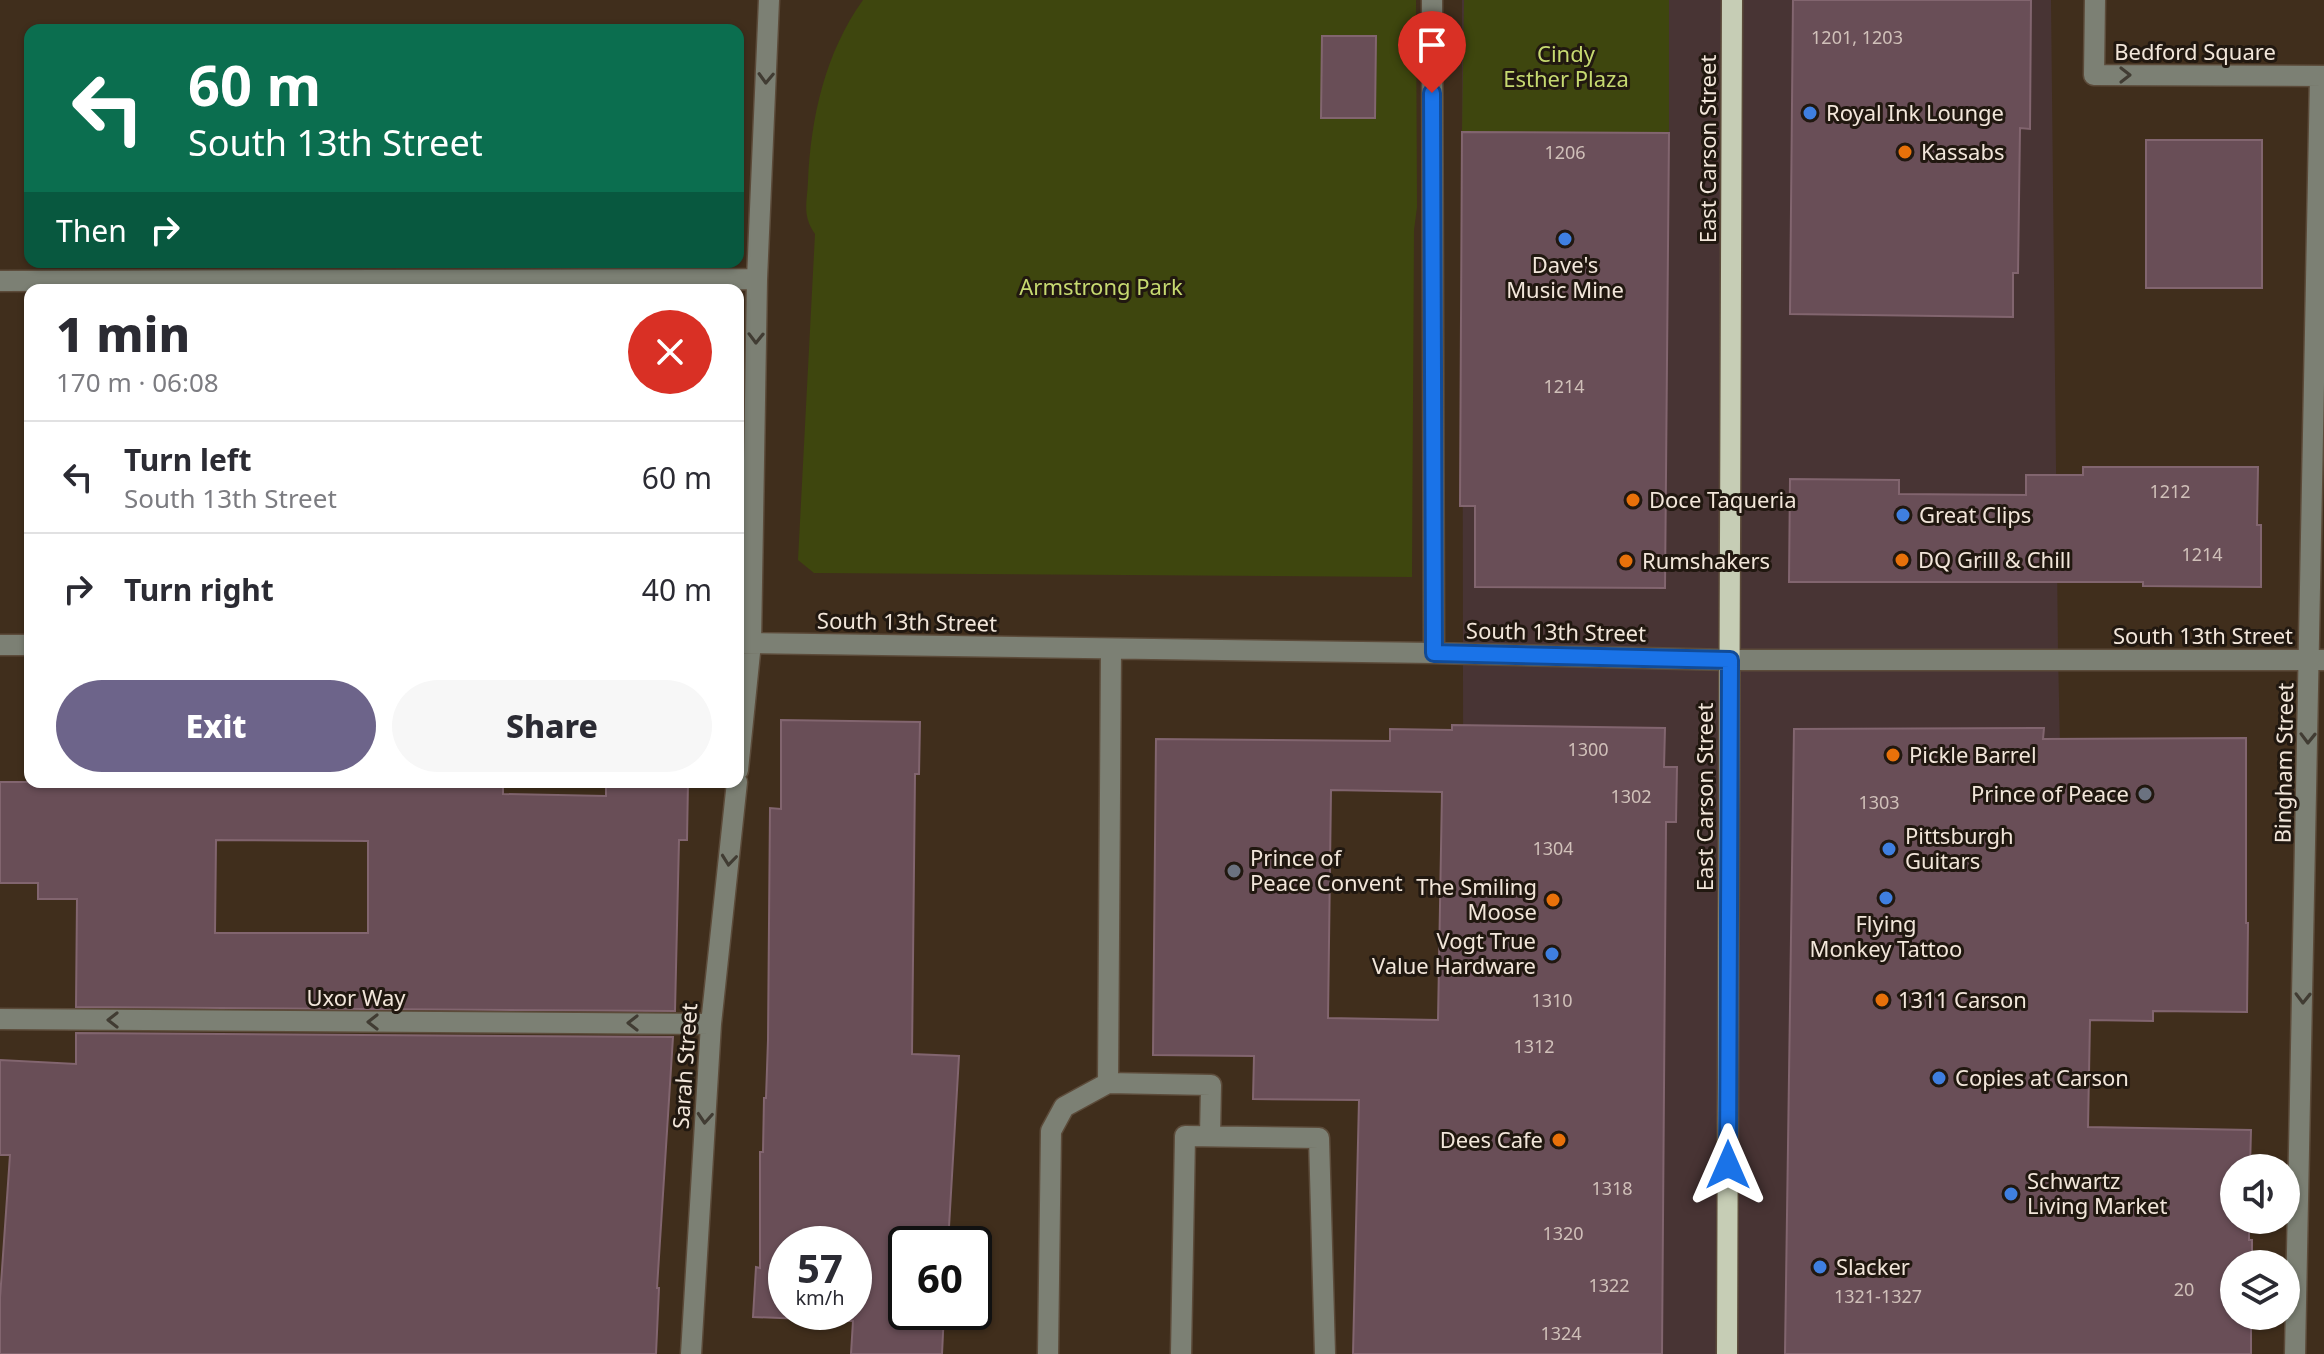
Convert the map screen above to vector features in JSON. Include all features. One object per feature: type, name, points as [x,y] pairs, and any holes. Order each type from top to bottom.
[{"type":"main road","name":"East Carson Street","points":[[1727,1354],[1732,0]]},
{"type":"street","points":[[745,643],[769,0]]},
{"type":"street","points":[[1432,0],[1434,653]]},
{"type":"street","name":"Bedford Square","points":[[2095,0],[2094,75],[2322,76]]},
{"type":"street","name":"Bingham Street","points":[[2295,1354],[2317,660],[2322,76]]},
{"type":"street","points":[[0,281],[757,279]]},
{"type":"street","name":"South 13th Street","points":[[745,643],[1730,660],[2317,660]]},
{"type":"street","points":[[0,645],[24,645]]},
{"type":"street","points":[[1108,1083],[1111,649]]},
{"type":"street","name":"Sarah Street","points":[[691,1354],[711,1024],[736,788]]},
{"type":"street","name":"Uxor Way","points":[[0,1019],[711,1024]]},
{"type":"street","points":[[1048,1354],[1051,1131],[1064,1107],[1108,1083],[1211,1085],[1210,1136]]},
{"type":"street","points":[[1181,1354],[1185,1136],[1319,1138],[1325,1354]]},
{"type":"shaded area","points":[[1462,0],[2051,0],[2058,652],[2073,1354],[1464,1354]]},
{"type":"green space","name":"Armstrong Park","points":[[863,0],[1416,0],[1417,207],[1414,230],[1412,577],[814,573],[798,560],[815,234],[806,209],[810,157],[822,86],[839,42]]},
{"type":"green space","name":"Cindy Esther Plaza","points":[[1464,0],[1669,0],[1669,133],[1462,132]]},
{"type":"building","points":[[1793,0],[2031,0],[2030,129],[2020,128],[2018,273],[2013,273],[2013,317],[1790,314]]},
{"type":"building","points":[[1322,36],[1376,36],[1375,118],[1321,118]]},
{"type":"building","points":[[1462,132],[1669,133],[1665,588],[1475,587],[1475,506],[1460,506]]},
{"type":"building","points":[[2146,140],[2262,140],[2262,288],[2146,288]]},
{"type":"building","points":[[2083,467],[2258,467],[2257,525],[2261,525],[2261,587],[2143,586],[2143,582],[1789,582],[1790,479],[1899,480],[1899,494],[2026,495],[2026,475],[2083,475]]},
{"type":"building","points":[[781,720],[920,722],[919,774],[915,774],[912,1054],[959,1056],[949,1226],[888,1226],[888,1330],[943,1330],[942,1354],[851,1354],[852,1330],[872,1330],[872,1226],[768,1226],[768,1318],[753,1317],[756,1267],[760,1268],[760,1152],[763,1152],[768,1040],[770,808],[781,809]]},
{"type":"building","points":[[1452,725],[1665,728],[1664,767],[1677,767],[1676,822],[1666,822],[1662,1354],[1353,1354],[1359,1100],[1253,1099],[1254,1056],[1153,1055],[1156,739],[1390,741],[1390,729],[1452,730]],"holes":[[[1331,790],[1442,792],[1438,1020],[1328,1018]]]},
{"type":"building","points":[[2044,728],[2043,739],[2246,738],[2247,1012],[2153,1011],[2153,1021],[2090,1020],[2088,1127],[2251,1130],[2250,1154],[2220,1154],[2220,1234],[2249,1234],[2252,1250],[2220,1250],[2220,1330],[2251,1330],[2251,1354],[1785,1354],[1794,729]]},
{"type":"building","points":[[0,782],[24,782],[24,788],[503,788],[503,794],[606,796],[606,788],[688,788],[687,840],[679,840],[675,1011],[76,1007],[77,899],[38,899],[38,883],[0,883]],"holes":[[[216,840],[368,841],[368,933],[215,933]]]},
{"type":"building","points":[[76,1033],[673,1037],[657,1288],[656,1354],[0,1354],[0,1298],[10,1155],[0,1155],[0,1060],[76,1064]]},
{"type":"place","name":"Royal Ink Lounge","points":[[1810,113]]},
{"type":"place","name":"Kassabs","points":[[1905,152]]},
{"type":"place","name":"Dave's Music Mine","points":[[1565,239]]},
{"type":"place","name":"Doce Taqueria","points":[[1633,500]]},
{"type":"place","name":"Great Clips","points":[[1903,515]]},
{"type":"place","name":"DQ Grill & Chill","points":[[1902,560]]},
{"type":"place","name":"Rumshakers","points":[[1626,561]]},
{"type":"place","name":"Pickle Barrel","points":[[1893,755]]},
{"type":"place","name":"Prince of Peace","points":[[2145,794]]},
{"type":"place","name":"Pittsburgh Guitars","points":[[1889,849]]},
{"type":"place","name":"Prince of Peace Convent","points":[[1234,871]]},
{"type":"place","name":"Flying Monkey Tattoo","points":[[1886,898]]},
{"type":"place","name":"The Smiling Moose","points":[[1553,900]]},
{"type":"place","name":"Vogt True Value Hardware","points":[[1552,954]]},
{"type":"place","name":"1311 Carson","points":[[1882,1000]]},
{"type":"place","name":"Copies at Carson","points":[[1939,1078]]},
{"type":"place","name":"Dees Cafe","points":[[1559,1140]]},
{"type":"place","name":"Schwartz Living Market","points":[[2011,1194]]},
{"type":"place","name":"Slacker","points":[[1820,1267]]},
{"type":"route","points":[[1432,93],[1434,653],[1730,660],[1728,1165]]}]
